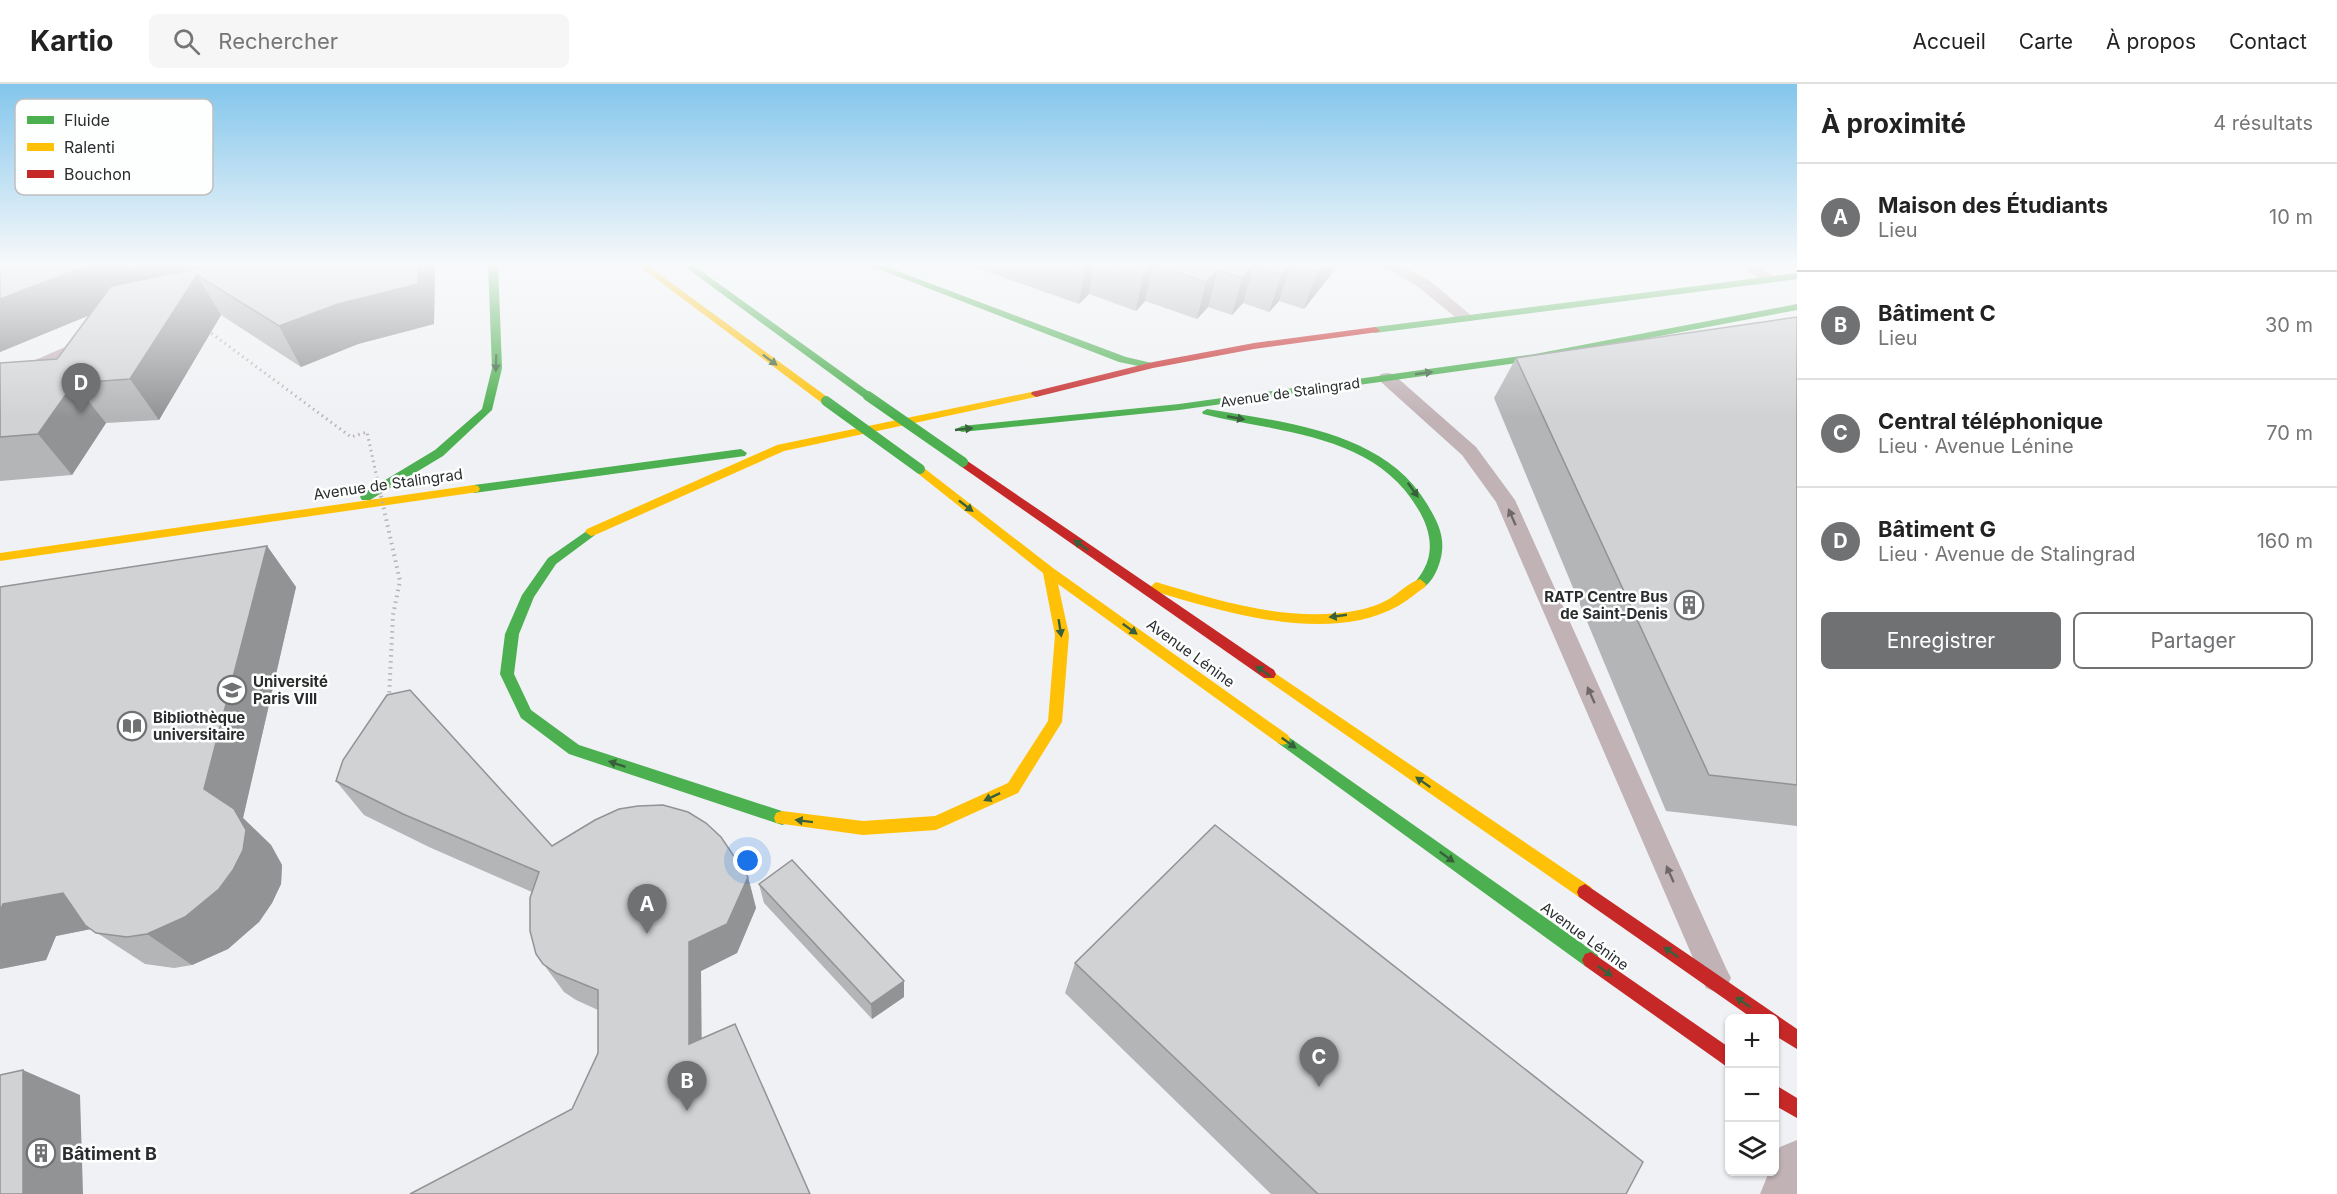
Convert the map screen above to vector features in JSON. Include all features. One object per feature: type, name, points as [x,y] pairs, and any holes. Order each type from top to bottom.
[{"type":"main road","points":[[354,505],[439,453],[487,410],[497,368],[495,315]]},
{"type":"main road","name":"Avenue Lénine","points":[[709,315],[920,469],[1049,571],[1725,1056]]},
{"type":"main road","name":"Avenue Lénine","points":[[756,315],[1129,579],[1761,1014]]},
{"type":"main road","points":[[1005,315],[1124,360],[1205,369]]},
{"type":"main road","name":"Avenue de Stalingrad","points":[[781,448],[1013,400],[1153,365],[1254,346],[1483,315]]},
{"type":"main road","points":[[1520,360],[1761,315]]},
{"type":"main road","name":"Avenue de Stalingrad","points":[[0,557],[354,505],[781,448],[1179,407],[1797,322]]},
{"type":"main road","points":[[1162,350],[1254,346]]},
{"type":"main road","points":[[1090,347],[1141,349]]},
{"type":"main road","name":"Avenue de Stalingrad","points":[[1013,400],[1142,382]]},
{"type":"main road","points":[[1129,579],[1237,610],[1278,617],[1326,618],[1367,611],[1400,599],[1422,583],[1435,560],[1437,548],[1435,535],[1422,504],[1404,478],[1378,459],[1347,445],[1312,434],[1179,407]]},
{"type":"main road","points":[[781,448],[584,535],[552,561],[528,595],[512,634],[507,674],[526,714],[574,750],[783,818],[863,828],[936,824],[1013,788],[1055,722],[1062,635],[1049,571]]},
{"type":"main road","points":[[1779,1027],[1797,1040]]},
{"type":"main road","points":[[1779,1096],[1797,1109]]},
{"type":"street","points":[[1784,1194],[1797,1164]]},
{"type":"lane","points":[[0,376],[39,365],[104,334]]},
{"type":"lane","points":[[1387,378],[1469,451],[1505,500],[1719,985]]},
{"type":"path","points":[[205,328],[351,437],[367,432],[400,581],[393,615],[388,709]]},
{"type":"building","points":[[90,315],[171,315],[130,379],[74,383],[38,434],[0,437],[0,363],[57,359]]},
{"type":"building","points":[[261,315],[309,315],[279,326]]},
{"type":"building","name":"RATP Centre Bus de Saint-Denis","points":[[1797,317],[1797,785],[1709,775],[1516,358]]},
{"type":"building","name":"Bibliothèque universitaire","points":[[267,546],[204,789],[234,809],[246,830],[243,850],[233,870],[219,889],[185,917],[147,934],[127,937],[96,933],[85,925],[63,893],[3,904],[0,911],[0,587]]},
{"type":"building","points":[[410,690],[552,846],[595,820],[619,809],[638,806],[663,805],[688,812],[706,823],[721,837],[748,877],[727,924],[689,942],[689,1044],[735,1024],[810,1194],[410,1194],[572,1109],[598,1053],[598,990],[556,973],[543,964],[536,954],[530,931],[530,898],[539,872],[403,814],[336,781],[343,760],[387,695]]},
{"type":"building","points":[[1215,825],[1643,1162],[1626,1194],[1318,1194],[1075,963]]},
{"type":"building","points":[[792,860],[904,981],[871,1004],[759,884]]},
{"type":"building","points":[[23,1070],[23,1194],[0,1194],[0,1075]]},
{"type":"traffic: fast","points":[[366,497],[439,453],[487,410],[497,368],[495,315]]},
{"type":"traffic: fast","points":[[756,315],[868,396]]},
{"type":"traffic: fast","points":[[1004,315],[1123,360],[1148,365]]},
{"type":"traffic: fast","points":[[1375,330],[1494,315]]},
{"type":"traffic: fast","points":[[1539,356],[1756,315]]},
{"type":"traffic: fast","points":[[962,429],[1179,407],[1560,354]]},
{"type":"traffic: fast","points":[[868,396],[963,462]]},
{"type":"traffic: fast","points":[[826,401],[920,469]]},
{"type":"traffic: fast","points":[[1207,412],[1271,423],[1336,440],[1365,453],[1392,470],[1414,493],[1431,521],[1436,538],[1434,562],[1420,584]]},
{"type":"traffic: fast","points":[[474,489],[741,453]]},
{"type":"traffic: fast","points":[[591,532],[552,561],[528,595],[512,634],[507,674],[526,714],[574,750],[782,818]]},
{"type":"traffic: fast","points":[[1283,739],[1591,960]]},
{"type":"traffic: slow","points":[[709,315],[826,401]]},
{"type":"traffic: slow","points":[[591,532],[781,448],[1036,394]]},
{"type":"traffic: slow","points":[[920,469],[1049,571],[1283,739]]},
{"type":"traffic: slow","points":[[0,557],[474,489]]},
{"type":"traffic: slow","points":[[782,818],[863,828],[936,823],[1013,788],[1055,722],[1062,635],[1049,571]]},
{"type":"traffic: slow","points":[[1156,587],[1255,613],[1291,618],[1327,619],[1361,614],[1392,603],[1420,584]]},
{"type":"traffic: slow","points":[[1269,674],[1585,892]]},
{"type":"traffic: jam","points":[[1036,394],[1153,365],[1254,346],[1375,330]]},
{"type":"traffic: jam","points":[[963,462],[1269,674]]},
{"type":"traffic: jam","points":[[1585,892],[1761,1014]]},
{"type":"traffic: jam","points":[[1591,960],[1725,1056]]},
{"type":"traffic: jam","points":[[1779,1027],[1797,1040]]},
{"type":"traffic: jam","points":[[1779,1096],[1797,1109]]},
{"type":"place","name":"Bâtiment G","points":[[81,413]]},
{"type":"place","name":"RATP Centre Bus de Saint-Denis","points":[[1689,605]]},
{"type":"place","name":"Université Paris VIII","points":[[232,690]]},
{"type":"place","name":"Bibliothèque universitaire","points":[[132,726]]},
{"type":"place","name":"Maison des Étudiants","points":[[647,934]]},
{"type":"place","name":"Central téléphonique","points":[[1319,1087]]},
{"type":"place","name":"Bâtiment C","points":[[687,1111]]},
{"type":"place","name":"Bâtiment B","points":[[41,1153]]}]
